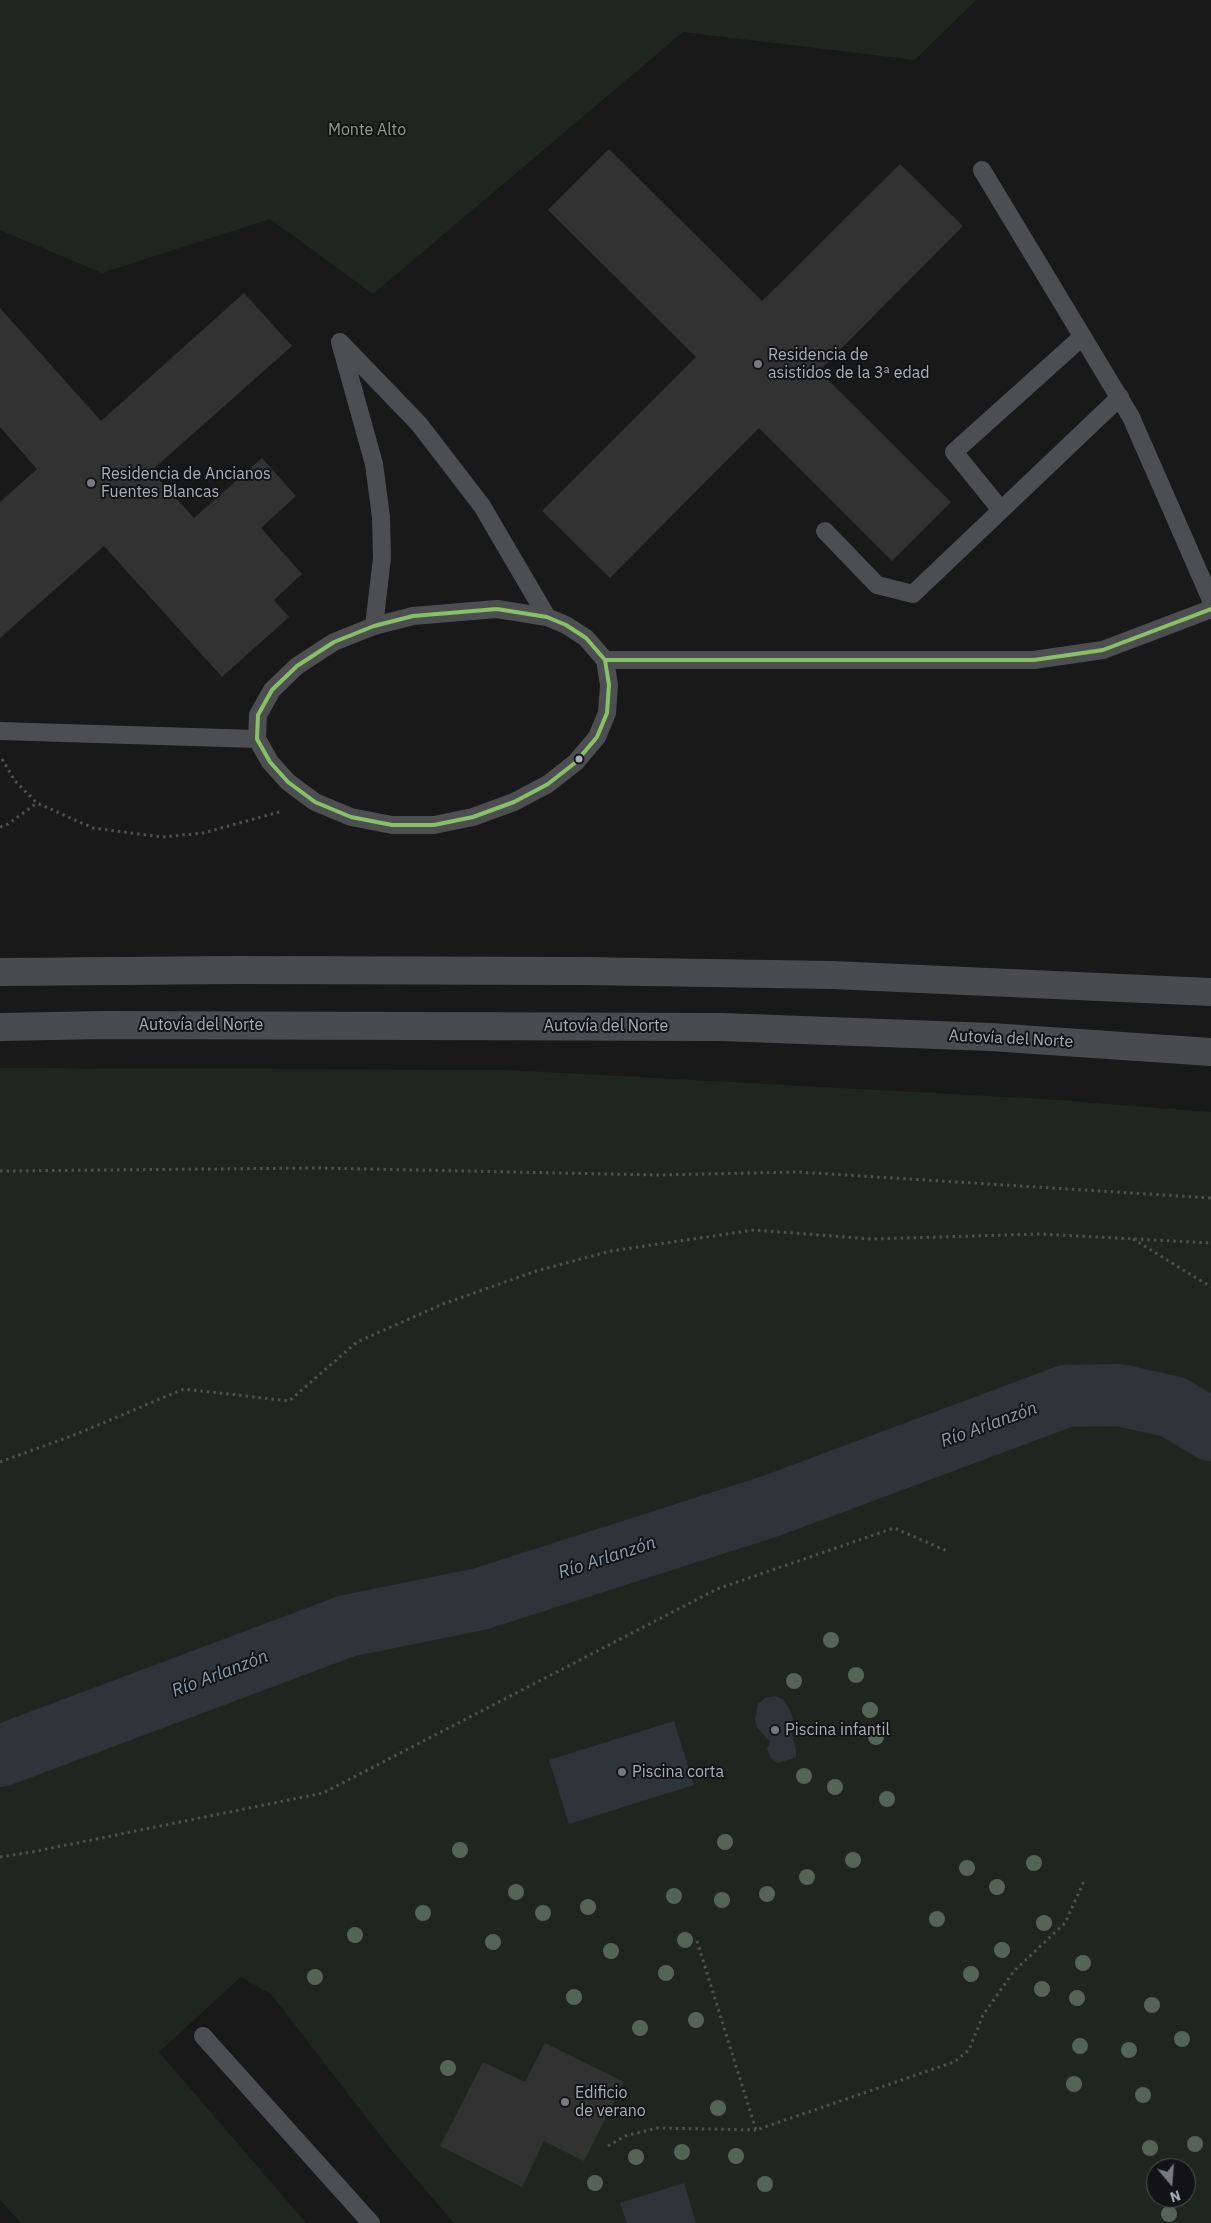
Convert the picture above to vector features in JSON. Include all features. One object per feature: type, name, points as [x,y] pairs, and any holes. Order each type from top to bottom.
[{"type":"highway","points":[[0,972],[227,970],[594,971],[832,976],[1211,992]]},
{"type":"highway","name":"Autovía del Norte","points":[[0,1027],[722,1027],[991,1037],[1211,1052]]},
{"type":"lane","points":[[982,170],[1131,417],[1211,600]]},
{"type":"lane","points":[[1001,510],[954,452],[1082,337]]},
{"type":"lane","points":[[374,626],[382,558],[381,517],[374,464],[340,342],[419,424],[482,506],[547,617]]},
{"type":"lane","points":[[825,531],[878,585],[913,594],[1120,398]]},
{"type":"lane","points":[[497,609],[547,617],[566,625],[586,638],[604,660],[609,685],[606,713],[596,737],[576,762],[548,784],[514,802],[473,817],[434,825],[392,825],[351,817],[315,802],[288,782],[270,762],[257,739],[258,715],[272,690],[297,666],[334,642],[374,626],[413,616],[460,610],[497,609]]},
{"type":"lane","points":[[604,660],[1034,660],[1103,650],[1211,609]]},
{"type":"lane","points":[[0,730],[257,739]]},
{"type":"lane","points":[[203,2036],[371,2223]]},
{"type":"path","points":[[0,755],[16,781],[37,803],[93,828],[162,837],[203,833],[315,802]]},
{"type":"path","points":[[0,827],[8,824],[37,803]]},
{"type":"path","points":[[0,1171],[317,1168],[658,1175],[798,1172],[1211,1198]]},
{"type":"path","points":[[0,1462],[74,1435],[184,1389],[289,1401],[357,1342],[443,1304],[536,1271],[611,1251],[754,1230],[871,1239],[1040,1234],[1211,1243]]},
{"type":"path","points":[[1132,1239],[1211,1287]]},
{"type":"path","points":[[0,1857],[323,1793],[717,1589],[894,1528],[947,1551]]},
{"type":"path","points":[[608,2146],[625,2136],[657,2128],[756,2130],[954,2062],[969,2050],[983,2016],[1014,1971],[1065,1922],[1085,1879]]},
{"type":"path","points":[[697,1941],[756,2130]]},
{"type":"green space","name":"Monte Alto","points":[[0,0],[976,0],[915,60],[683,32],[373,294],[270,219],[102,273],[0,230]]},
{"type":"green space","points":[[0,1068],[508,1070],[1044,1099],[1211,1112],[1211,2223],[454,2223],[393,2152],[271,1994],[241,1977],[159,2052],[306,2223],[21,2223],[0,2200]]},
{"type":"shaded area","name":"Piscina infantil","points":[[775,1696],[784,1700],[790,1710],[793,1719],[791,1732],[796,1749],[796,1757],[778,1763],[771,1758],[767,1749],[770,1742],[757,1727],[755,1719],[758,1704],[765,1698]]},
{"type":"shaded area","name":"Piscina corta","points":[[674,1721],[694,1785],[569,1824],[549,1760]]},
{"type":"shaded area","points":[[684,2183],[696,2223],[627,2223],[620,2203]]},
{"type":"building","name":"Residencia de asistidos de la 3ª edad","points":[[609,149],[762,301],[900,164],[963,226],[819,371],[951,502],[892,561],[759,428],[610,578],[542,511],[696,357],[548,210]]},
{"type":"building","name":"Residencia de Ancianos Fuentes Blancas","points":[[244,293],[292,346],[151,471],[194,518],[262,458],[296,496],[261,528],[302,574],[274,600],[289,617],[222,677],[104,546],[0,638],[0,502],[37,469],[0,427],[0,308],[101,421]]},
{"type":"building","points":[[545,2043],[624,2082],[584,2161],[544,2141],[522,2187],[440,2146],[483,2062],[525,2082]]},
{"type":"waterway","name":"Río Arlanzón","points":[[0,1756],[347,1626],[480,1599],[771,1506],[1066,1396],[1119,1395],[1173,1407],[1211,1430]]},
{"type":"transit line","points":[[497,609],[547,617],[566,625],[586,638],[605,660],[609,685],[607,713],[597,737],[576,762],[548,784],[514,802],[473,817],[434,825],[392,825],[351,817],[315,802],[288,782],[270,762],[257,739],[258,715],[272,690],[297,666],[334,642],[374,626],[413,616],[497,609]]},
{"type":"transit line","points":[[605,660],[1034,660],[1103,650],[1211,609]]},
{"type":"place","name":"Residencia de asistidos de la 3ª edad","points":[[758,364]]},
{"type":"place","name":"Residencia de Ancianos Fuentes Blancas","points":[[91,483]]},
{"type":"place","name":"Piscina infantil","points":[[775,1730]]},
{"type":"place","name":"Piscina corta","points":[[622,1772]]},
{"type":"place","name":"Edificio de verano","points":[[565,2102]]}]
